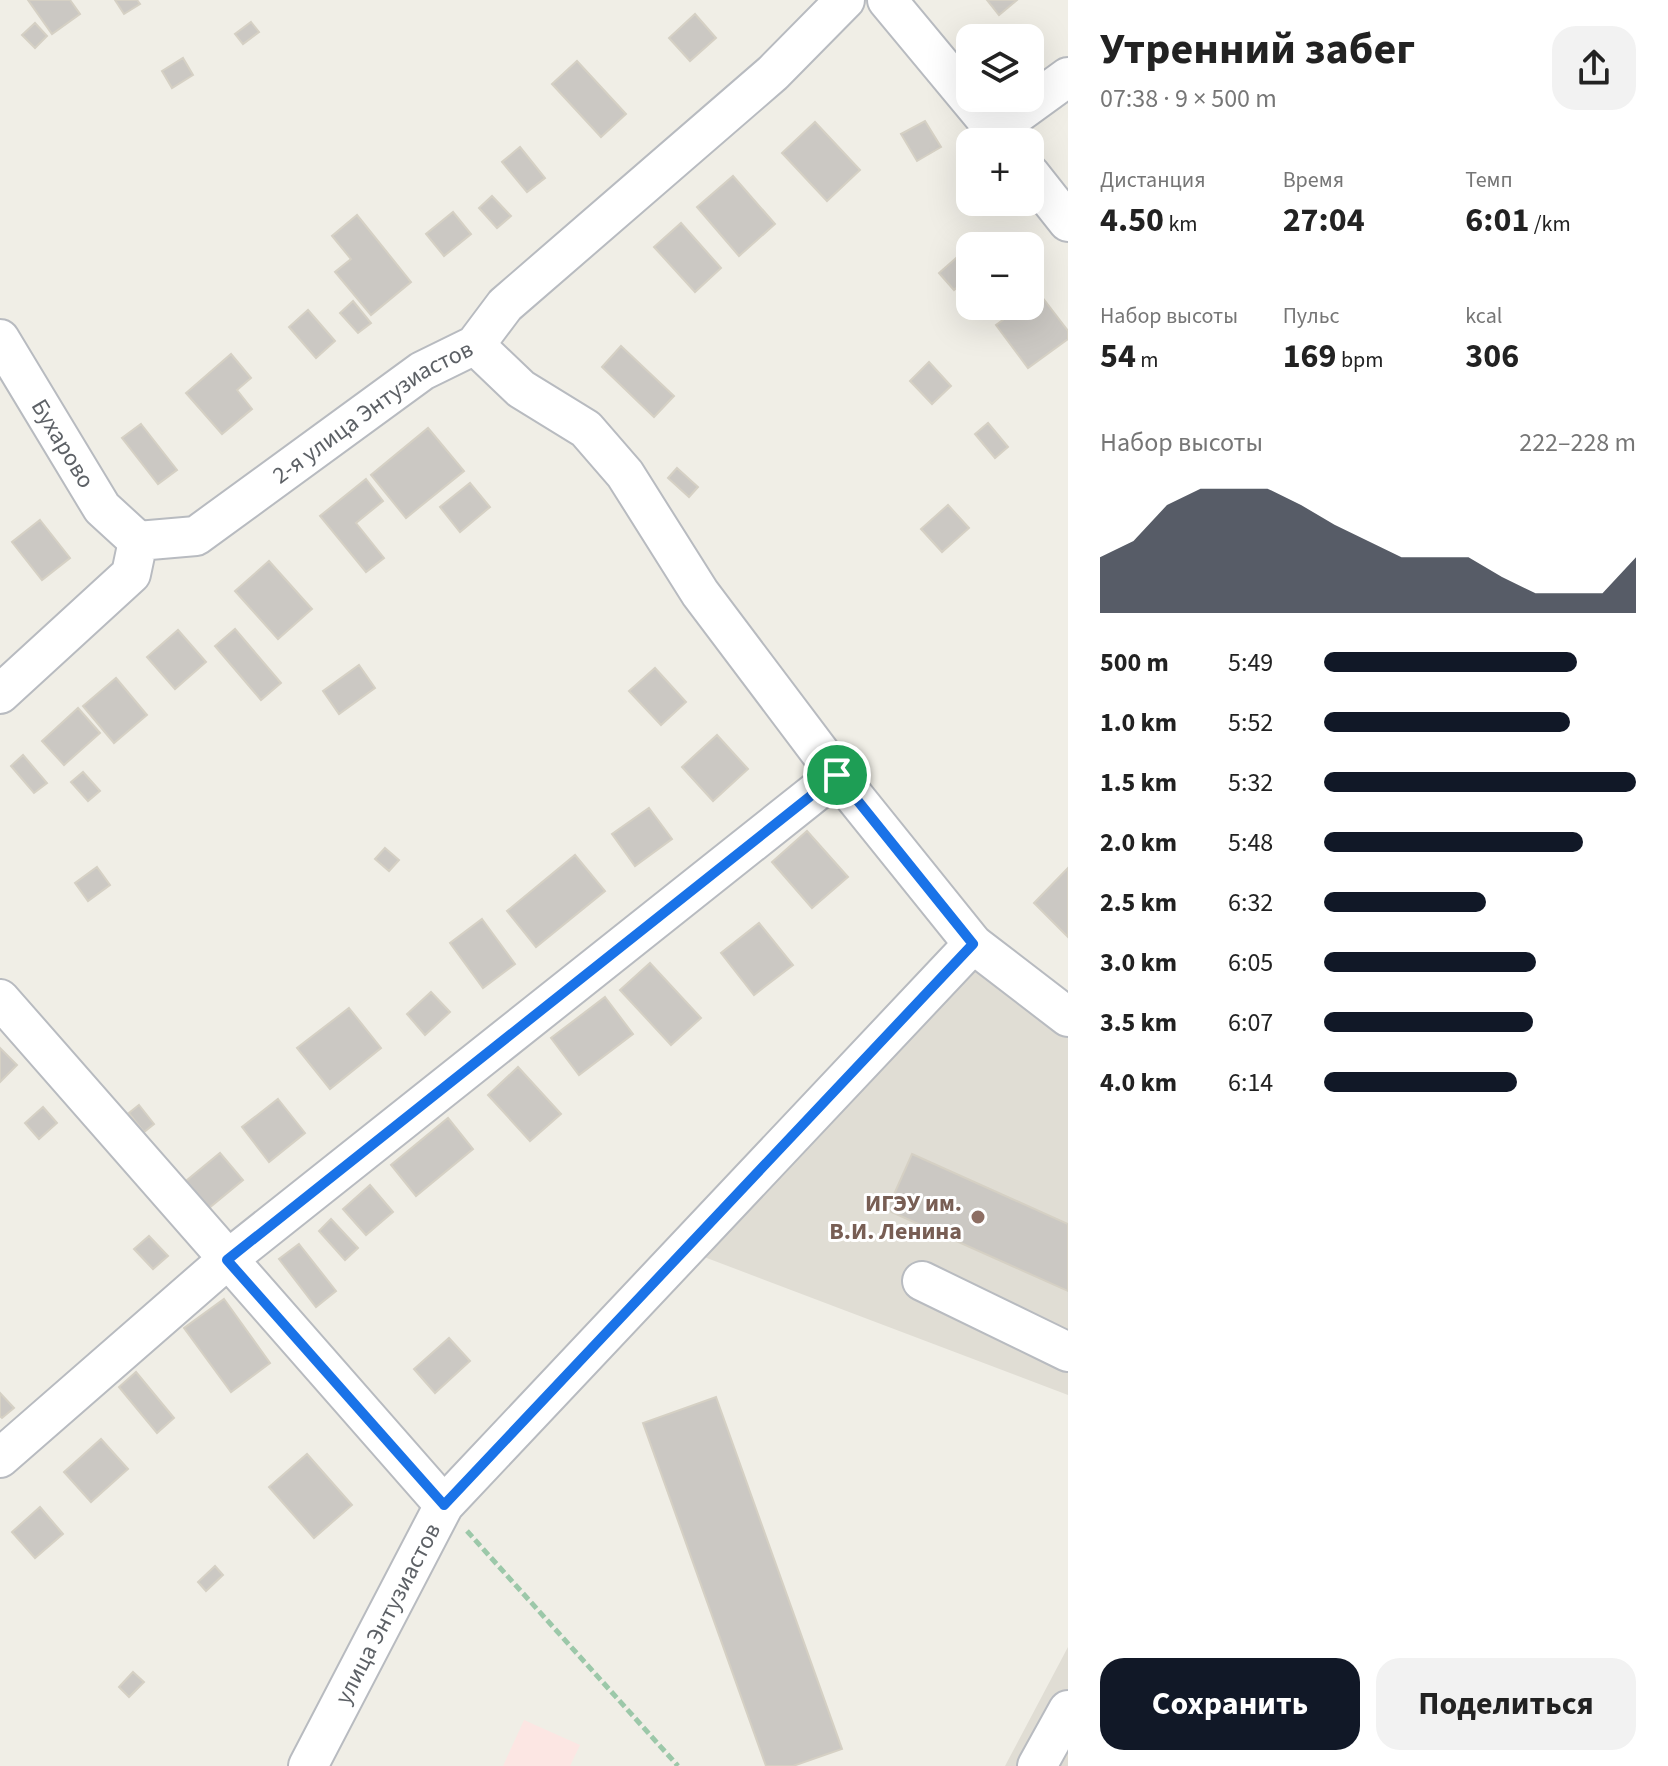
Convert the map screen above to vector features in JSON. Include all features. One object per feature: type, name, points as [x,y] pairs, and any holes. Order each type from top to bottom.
[{"type":"street","name":"2-я улица Энтузиастов","points":[[138,541],[196,536],[422,371],[475,345],[505,305],[773,73],[845,0]]},
{"type":"street","points":[[887,0],[993,128]]},
{"type":"street","points":[[1009,128],[1068,77]]},
{"type":"street","points":[[1044,192],[1068,222]]},
{"type":"street","name":"Бухарово","points":[[0,339],[102,508],[138,541]]},
{"type":"street","points":[[475,345],[521,389],[586,429],[625,474],[700,593],[837,775],[982,950],[1068,1017]]},
{"type":"street","points":[[0,694],[131,574],[138,541]]},
{"type":"street","points":[[0,1458],[227,1260],[837,775]]},
{"type":"street","name":"улица Энтузиастов","points":[[308,1766],[444,1505],[982,950]]},
{"type":"street","points":[[0,999],[444,1505]]},
{"type":"street","points":[[922,1281],[1068,1352]]},
{"type":"street","points":[[1037,1766],[1068,1710]]},
{"type":"path","points":[[444,1505],[678,1766]]},
{"type":"shaded area","points":[[988,939],[1068,999],[1068,1395],[691,1252]]},
{"type":"shaded area","points":[[1068,1647],[1068,1766],[1005,1766]]},
{"type":"shaded area","points":[[524,1720],[580,1745],[570,1766],[503,1766]]},
{"type":"building","points":[[28,0],[70,0],[80,14],[52,34]]},
{"type":"building","points":[[115,0],[137,0],[140,4],[124,14]]},
{"type":"building","points":[[987,0],[1017,0],[999,15]]},
{"type":"building","points":[[695,14],[716,38],[690,61],[669,38]]},
{"type":"building","points":[[251,22],[259,32],[243,44],[235,34]]},
{"type":"building","points":[[35,23],[47,36],[35,48],[22,35]]},
{"type":"building","points":[[183,58],[193,75],[172,88],[162,71]]},
{"type":"building","points":[[577,61],[626,114],[601,137],[552,84]]},
{"type":"building","points":[[925,121],[941,147],[917,161],[901,134]]},
{"type":"building","points":[[815,122],[860,170],[827,201],[782,153]]},
{"type":"building","points":[[520,147],[545,178],[527,192],[502,162]]},
{"type":"building","points":[[733,176],[775,224],[739,256],[697,207]]},
{"type":"building","points":[[492,196],[511,216],[497,228],[479,208]]},
{"type":"building","points":[[453,212],[471,234],[444,256],[426,234]]},
{"type":"building","points":[[357,215],[411,282],[371,315],[335,272],[351,259],[332,236]]},
{"type":"building","points":[[681,223],[721,268],[695,292],[654,247]]},
{"type":"building","points":[[956,258],[956,288],[954,290],[939,273]]},
{"type":"building","points":[[1044,300],[1068,331],[1068,339],[1028,368],[996,325],[1003,320],[1044,320]]},
{"type":"building","points":[[353,301],[371,323],[358,333],[340,313]]},
{"type":"building","points":[[308,310],[335,341],[316,358],[289,327]]},
{"type":"building","points":[[621,346],[674,396],[654,417],[602,367]]},
{"type":"building","points":[[231,354],[251,378],[237,390],[252,409],[222,434],[186,393]]},
{"type":"building","points":[[929,362],[951,386],[932,404],[910,381]]},
{"type":"building","points":[[988,423],[1008,447],[995,458],[975,434]]},
{"type":"building","points":[[141,424],[177,470],[158,484],[122,438]]},
{"type":"building","points":[[428,428],[464,471],[406,518],[371,475]]},
{"type":"building","points":[[677,468],[698,487],[689,497],[668,478]]},
{"type":"building","points":[[366,479],[383,501],[356,523],[384,558],[366,572],[320,516]]},
{"type":"building","points":[[470,483],[490,507],[460,532],[440,507]]},
{"type":"building","points":[[948,505],[969,528],[942,552],[921,529]]},
{"type":"building","points":[[40,520],[70,558],[42,580],[12,542]]},
{"type":"building","points":[[269,561],[312,609],[278,639],[235,591]]},
{"type":"building","points":[[235,629],[281,683],[261,700],[215,646]]},
{"type":"building","points":[[178,630],[206,662],[175,689],[147,657]]},
{"type":"building","points":[[359,665],[375,688],[339,714],[323,691]]},
{"type":"building","points":[[655,668],[686,702],[661,725],[629,691]]},
{"type":"building","points":[[116,678],[147,715],[114,743],[83,706]]},
{"type":"building","points":[[78,708],[100,733],[64,765],[42,741]]},
{"type":"building","points":[[717,735],[748,769],[713,801],[682,767]]},
{"type":"building","points":[[23,755],[47,783],[34,793],[11,766]]},
{"type":"building","points":[[83,772],[100,791],[88,801],[71,782]]},
{"type":"building","points":[[649,808],[672,839],[635,866],[612,834]]},
{"type":"building","points":[[807,831],[848,877],[812,908],[772,862]]},
{"type":"building","points":[[385,848],[399,860],[389,871],[375,859]]},
{"type":"building","points":[[575,855],[605,891],[536,947],[507,911]]},
{"type":"building","points":[[97,867],[110,885],[88,901],[75,883]]},
{"type":"building","points":[[1068,868],[1068,937],[1034,903]]},
{"type":"building","points":[[482,919],[515,964],[483,988],[450,943]]},
{"type":"building","points":[[759,923],[793,965],[754,995],[721,953]]},
{"type":"building","points":[[650,963],[701,1018],[671,1045],[620,990]]},
{"type":"building","points":[[431,992],[450,1012],[425,1035],[407,1014]]},
{"type":"building","points":[[605,997],[633,1034],[579,1075],[551,1038]]},
{"type":"building","points":[[349,1008],[381,1048],[330,1089],[297,1048]]},
{"type":"building","points":[[0,1048],[17,1065],[0,1082]]},
{"type":"building","points":[[518,1067],[561,1114],[530,1141],[488,1095]]},
{"type":"building","points":[[278,1099],[305,1133],[269,1162],[242,1127]]},
{"type":"building","points":[[139,1105],[154,1124],[144,1132],[129,1113]]},
{"type":"building","points":[[43,1107],[57,1123],[39,1139],[25,1123]]},
{"type":"building","points":[[448,1118],[473,1149],[416,1196],[391,1165]]},
{"type":"building","points":[[220,1153],[243,1180],[209,1208],[186,1181]]},
{"type":"building","name":"ИГЭУ им. В.И. Ленина","points":[[912,1154],[1068,1224],[1068,1291],[887,1210]]},
{"type":"building","points":[[370,1185],[393,1212],[366,1235],[343,1209]]},
{"type":"building","points":[[331,1219],[358,1248],[345,1260],[319,1231]]},
{"type":"building","points":[[149,1236],[168,1256],[153,1269],[134,1249]]},
{"type":"building","points":[[299,1244],[336,1291],[316,1307],[279,1259]]},
{"type":"building","points":[[224,1299],[270,1363],[231,1392],[184,1328]]},
{"type":"building","points":[[449,1338],[470,1361],[435,1393],[414,1369]]},
{"type":"building","points":[[136,1372],[174,1418],[157,1433],[119,1387]]},
{"type":"building","points":[[0,1393],[14,1408],[2,1418],[0,1416]]},
{"type":"building","points":[[716,1397],[842,1749],[793,1766],[766,1766],[643,1423]]},
{"type":"building","points":[[101,1439],[128,1469],[91,1502],[64,1472]]},
{"type":"building","points":[[307,1454],[352,1505],[314,1538],[269,1487]]},
{"type":"building","points":[[40,1507],[63,1534],[35,1558],[12,1532]]},
{"type":"building","points":[[215,1566],[223,1575],[206,1591],[198,1582]]},
{"type":"building","points":[[133,1672],[144,1682],[129,1697],[119,1687]]},
{"type":"place","name":"ИГЭУ им. В.И. Ленина","points":[[978,1217]]},
{"type":"route","points":[[837,775],[973,944],[444,1505],[227,1260],[837,775]]}]
